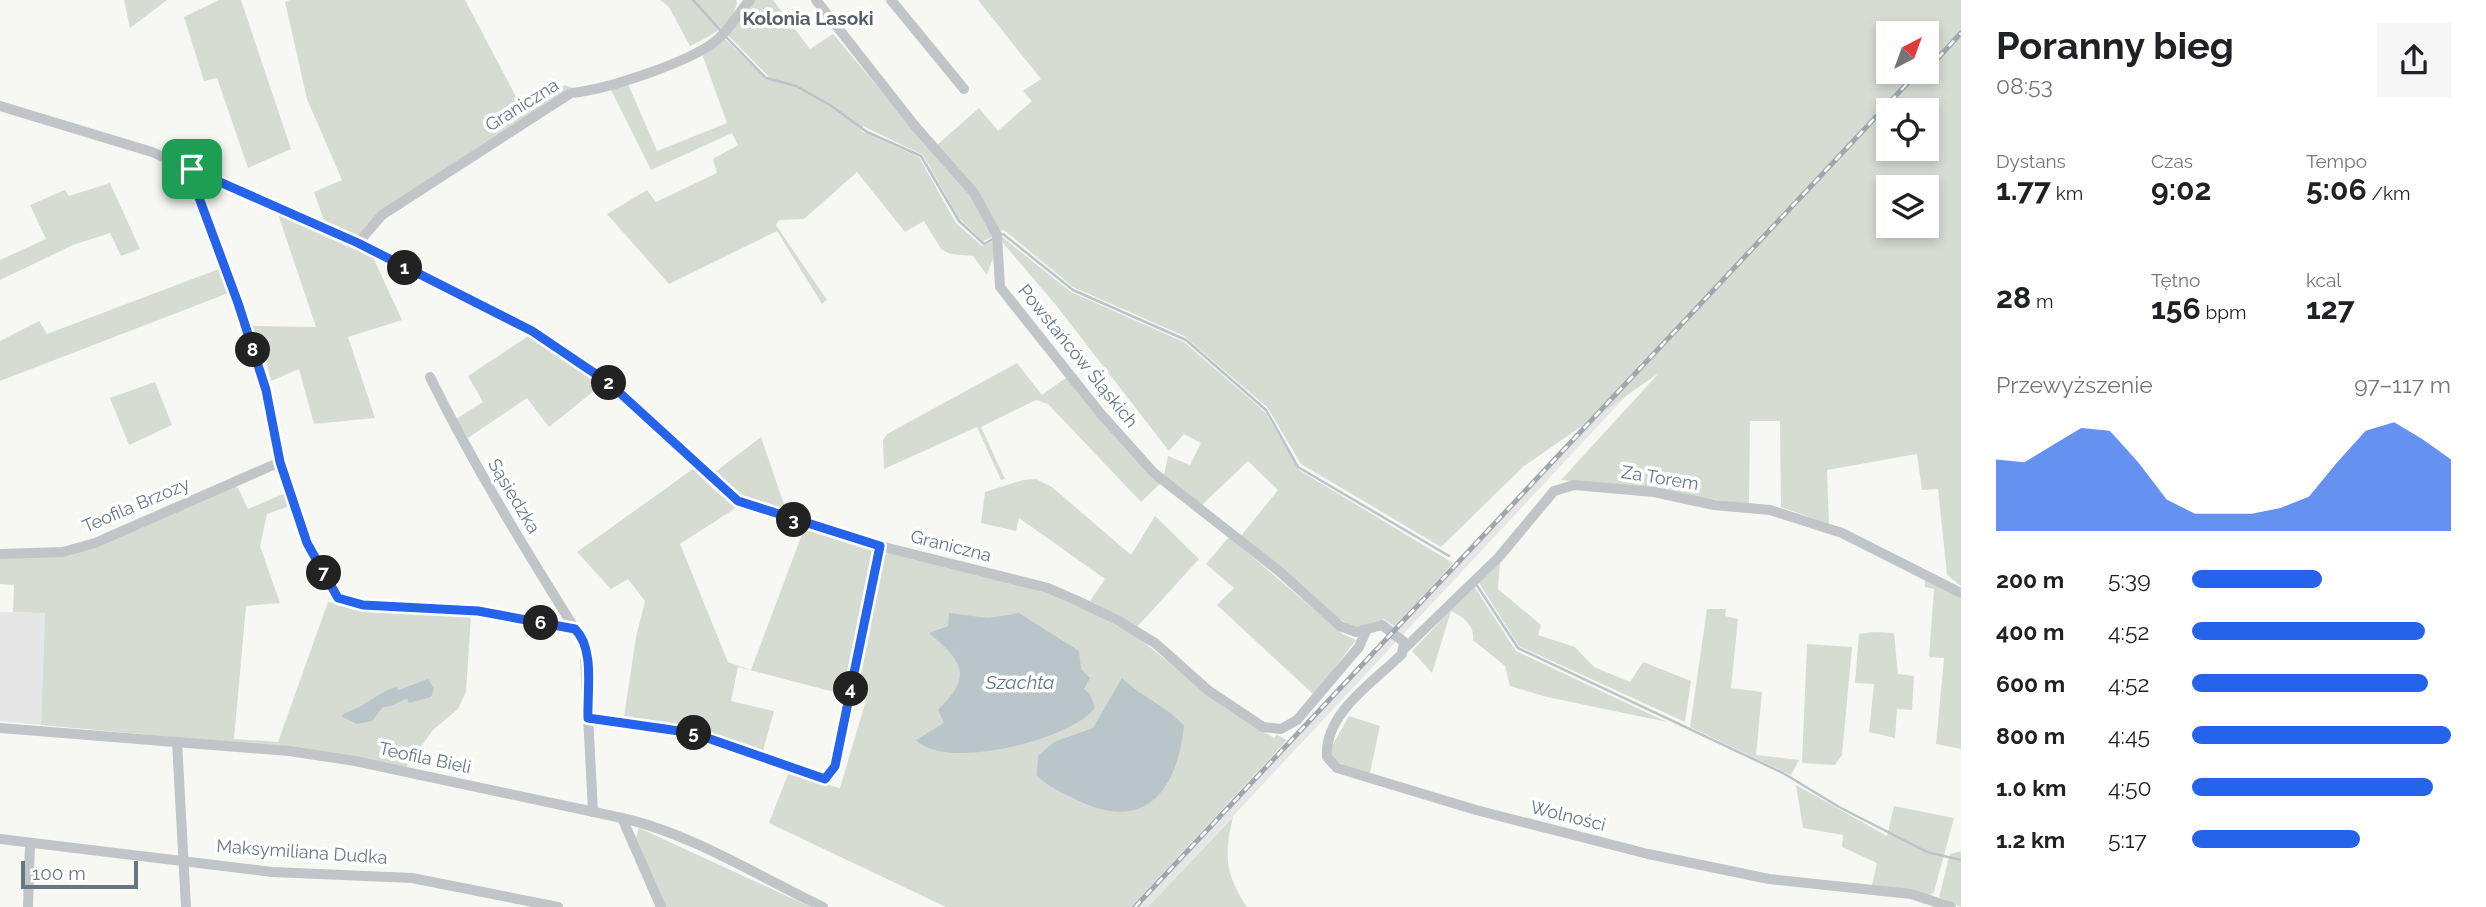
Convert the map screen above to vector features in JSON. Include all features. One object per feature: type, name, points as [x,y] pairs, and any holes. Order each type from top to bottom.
[{"type":"street","name":"Graniczna","points":[[358,243],[382,215],[571,93],[592,92],[661,69],[718,40],[750,0]]},
{"type":"street","name":"Powstańców Śląskich","points":[[816,0],[915,126],[974,193],[997,235],[1000,287],[1141,461],[1340,626],[1356,632],[1382,625],[1404,645]]},
{"type":"street","points":[[891,0],[964,89]]},
{"type":"street","name":"Graniczna","points":[[0,106],[152,152],[358,243],[532,331],[583,363],[636,405],[738,501],[880,546],[1048,588],[1119,621],[1155,643],[1209,691],[1256,723],[1270,729],[1285,728],[1297,720],[1355,651],[1366,631]]},
{"type":"street","points":[[0,118],[13,110]]},
{"type":"street","points":[[188,168],[238,303],[263,380],[280,462],[307,543],[338,598],[363,605],[478,611],[575,629]]},
{"type":"street","name":"Sąsiedzka","points":[[429,377],[468,454],[575,629],[584,638],[587,650],[593,812]]},
{"type":"street","name":"Teofila Brzozy","points":[[0,554],[63,552],[94,543],[280,462]]},
{"type":"street","name":"Za Torem","points":[[1404,645],[1499,557],[1554,491],[1574,485],[1654,492],[1714,505],[1770,510],[1842,533],[1961,593]]},
{"type":"street","points":[[588,718],[693,733],[825,779],[835,766],[880,546]]},
{"type":"street","name":"Wolności","points":[[1404,645],[1348,706],[1330,735],[1327,757],[1337,768],[1476,810],[1648,855],[1769,879],[1911,894],[1951,907]]},
{"type":"street","name":"Teofila Bieli","points":[[0,728],[289,751],[355,761],[636,821],[679,838],[823,907]]},
{"type":"street","points":[[177,742],[186,907]]},
{"type":"street","points":[[622,818],[661,907]]},
{"type":"street","points":[[633,842],[636,821]]},
{"type":"street","name":"Maksymiliana Dudka","points":[[0,839],[272,872],[412,878],[558,907]]},
{"type":"street","points":[[28,907],[30,843]]},
{"type":"shaded area","points":[[124,0],[167,0],[130,28]]},
{"type":"shaded area","points":[[219,0],[241,0],[291,149],[248,168],[217,78],[204,81],[184,17]]},
{"type":"shaded area","points":[[465,0],[523,110],[565,85],[574,89],[355,237],[325,223],[314,192],[342,180],[307,99],[285,2]]},
{"type":"shaded area","points":[[660,0],[736,0],[737,3],[725,25],[690,46],[669,7]]},
{"type":"shaded area","points":[[754,0],[773,0],[810,49],[833,34],[971,197],[993,237],[983,241],[959,218],[923,155],[863,126],[861,131],[919,157],[956,223],[982,246],[994,241],[996,250],[987,275],[973,256],[950,254],[941,249],[924,221],[905,232],[857,172],[804,219],[779,220],[776,225],[827,300],[822,304],[777,231],[669,284],[607,214],[647,190],[656,202],[717,173],[713,159],[738,145],[732,133],[651,170],[611,90],[628,84],[657,151],[727,123],[702,54],[723,37],[764,77],[769,77],[726,33]]},
{"type":"shaded area","points":[[978,0],[1961,0],[1961,586],[1947,575],[1938,489],[1922,490],[1917,454],[1827,470],[1829,524],[1781,507],[1780,421],[1750,421],[1749,504],[1561,480],[1659,373],[1524,466],[1441,547],[1301,464],[1267,407],[1184,336],[1073,287],[1004,230],[999,231],[937,145],[979,108],[998,131],[1032,101],[1023,91],[1041,79]]},
{"type":"shaded area","points":[[1876,121],[1876,129],[1148,907],[1131,907],[1795,201]]},
{"type":"shaded area","points":[[110,183],[140,249],[121,256],[110,233],[73,245],[0,280],[0,260],[46,239],[30,205],[65,190],[69,196]]},
{"type":"shaded area","points":[[278,214],[372,255],[402,320],[348,337],[375,418],[314,424],[299,369],[271,381],[261,338],[253,340],[250,326],[316,327]]},
{"type":"shaded area","points":[[1002,237],[1071,292],[1184,342],[1265,412],[1299,470],[1453,563],[1395,627],[1384,619],[1354,628],[1331,613],[1240,537],[1278,490],[1248,461],[1202,505],[1164,475],[1168,456],[1190,465],[1201,443],[1184,434],[1169,451],[1055,304],[1003,243]]},
{"type":"shaded area","points":[[224,267],[231,292],[0,381],[0,341],[39,321],[47,334]]},
{"type":"shaded area","points":[[530,335],[575,362],[599,387],[549,427],[527,398],[468,438],[456,419],[483,402],[468,376]]},
{"type":"shaded area","points":[[1017,363],[1042,395],[1067,377],[1161,483],[1141,502],[1048,404],[1036,400],[981,427],[1005,479],[1001,480],[977,427],[884,469],[883,440],[887,434]]},
{"type":"shaded area","points":[[155,382],[172,425],[129,445],[110,398]]},
{"type":"shaded area","points":[[761,437],[787,513],[746,502],[714,473]]},
{"type":"shaded area","points":[[693,469],[720,495],[739,506],[680,544],[728,662],[751,670],[804,529],[875,550],[842,694],[738,667],[731,701],[774,711],[763,751],[696,729],[624,717],[636,637],[645,601],[628,579],[611,589],[577,552]]},
{"type":"shaded area","points":[[1036,479],[1052,487],[1131,555],[1155,516],[1199,559],[1137,627],[1090,601],[1105,579],[1019,518],[1016,531],[981,523],[985,492],[1023,480]]},
{"type":"shaded area","points":[[233,486],[238,488],[248,509],[285,493],[289,506],[267,514],[260,546],[280,603],[246,606],[234,739],[278,742],[328,602],[471,616],[466,692],[458,709],[433,730],[405,769],[283,747],[41,725],[45,613],[13,612],[14,585],[0,584],[0,557],[60,557]]},
{"type":"shaded area","points":[[1229,537],[1343,634],[1356,640],[1314,695],[1217,605],[1234,588],[1206,564]]},
{"type":"shaded area","points":[[892,552],[1053,593],[1135,635],[1225,708],[1274,738],[1277,735],[1287,740],[1131,907],[946,907],[769,823],[788,774],[840,788],[866,700],[854,697],[884,554]]},
{"type":"shaded area","points":[[1500,561],[1498,589],[1541,625],[1538,635],[1575,647],[1594,667],[1630,682],[1643,662],[1691,681],[1685,722],[1519,646],[1479,583]]},
{"type":"shaded area","points":[[1925,580],[1961,597],[1961,749],[1936,744],[1944,658],[1929,657],[1934,589],[1925,587]]},
{"type":"shaded area","points":[[1474,586],[1516,651],[1667,722],[1547,697],[1510,686],[1505,666],[1473,640],[1468,622],[1451,611],[1432,673],[1412,651]]},
{"type":"shaded area","points":[[1707,609],[1726,609],[1725,616],[1738,619],[1731,688],[1762,692],[1756,755],[1799,760],[1791,775],[1690,727]]},
{"type":"shaded area","points":[[0,612],[45,613],[41,725],[0,721]]},
{"type":"shaded area","points":[[1894,633],[1898,674],[1914,676],[1912,710],[1897,709],[1895,738],[1869,732],[1874,684],[1855,683],[1859,634]]},
{"type":"shaded area","points":[[1807,644],[1852,647],[1842,755],[1835,765],[1802,763]]},
{"type":"shaded area","points":[[1349,716],[1380,726],[1369,777],[1333,760],[1331,748]]},
{"type":"shaded area","points":[[1796,785],[1887,836],[1894,806],[1954,818],[1934,892],[1930,895],[1872,885],[1877,863],[1842,847],[1843,835],[1803,828]]},
{"type":"shaded area","points":[[1233,817],[1228,842],[1228,864],[1234,884],[1247,907],[1148,907]]},
{"type":"shaded area","points":[[639,828],[811,907],[665,907],[636,837]]},
{"type":"shaded area","points":[[1961,851],[1961,907],[1939,897],[1950,854]]},
{"type":"water","name":"Szachta","points":[[949,613],[988,618],[1019,613],[1079,651],[1081,669],[1090,678],[1084,689],[1090,694],[1095,708],[1082,720],[1062,731],[1008,748],[953,753],[931,749],[916,740],[944,723],[938,710],[949,698],[960,678],[956,660],[929,633],[948,626]]},
{"type":"water","points":[[1122,678],[1184,726],[1174,769],[1166,786],[1154,799],[1140,808],[1123,812],[1103,810],[1079,801],[1037,776],[1038,756],[1054,742],[1093,728]]},
{"type":"water","points":[[428,679],[434,689],[431,697],[409,703],[407,699],[383,707],[372,721],[357,724],[341,716],[391,689],[396,687],[399,690]]},
{"type":"waterway","points":[[693,0],[720,30]]},
{"type":"waterway","points":[[726,37],[766,78],[796,86],[830,105],[867,132],[921,156],[959,221],[984,244],[993,239]]},
{"type":"waterway","points":[[999,236],[1003,234],[1073,290],[1186,340],[1266,410],[1298,467],[1449,556]]},
{"type":"waterway","points":[[1476,584],[1518,648],[1783,773],[1839,807],[1927,852],[1961,860]]},
{"type":"railway","points":[[1939,57],[1961,33]]},
{"type":"railway","points":[[1135,907],[1907,84]]},
{"type":"district","name":"Kolonia Lasoki","points":[[808,18]]},
{"type":"route","points":[[188,168],[192,169],[358,243],[532,331],[583,363],[636,405],[684,454],[738,501],[880,546],[835,766],[830,776],[825,779],[693,733],[588,718],[587,650],[584,638],[575,629],[478,611],[363,605],[338,598],[307,543],[280,462],[266,390],[238,303],[188,168]]}]
